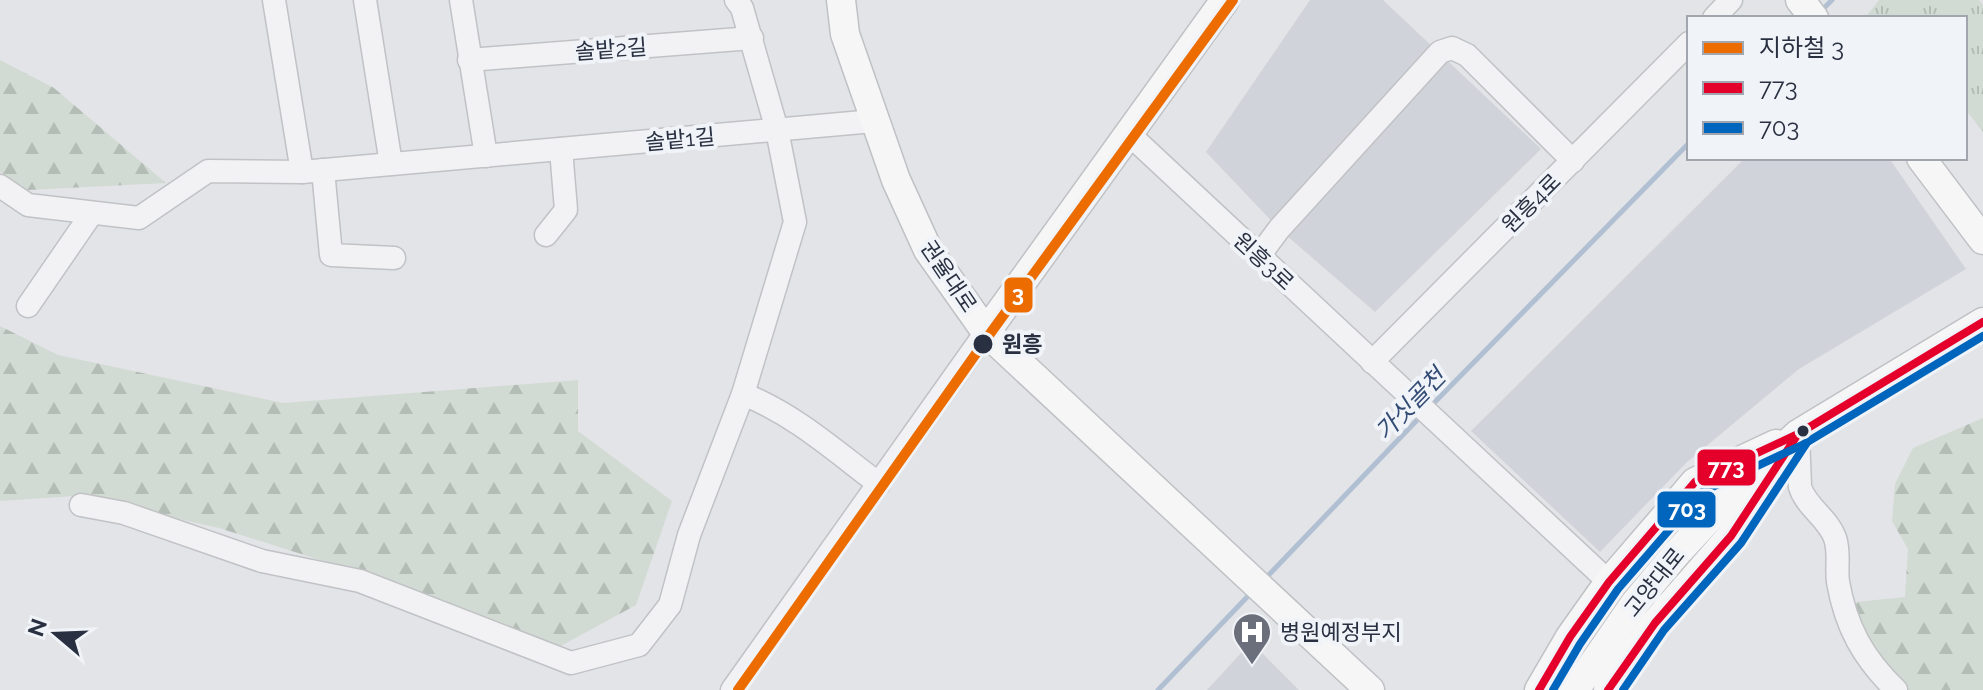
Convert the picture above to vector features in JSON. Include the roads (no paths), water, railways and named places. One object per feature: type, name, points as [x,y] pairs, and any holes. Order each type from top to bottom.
[{"type":"main road","name":"권율대로","points":[[841,0],[845,34],[896,180],[928,250],[986,332],[1370,690]]},
{"type":"main road","points":[[986,332],[1225,0]]},
{"type":"main road","points":[[1800,0],[1812,16]]},
{"type":"main road","points":[[1923,160],[1983,240]]},
{"type":"main road","name":"고양대로","points":[[1575,690],[1635,603],[1676,554],[1717,510],[1798,434],[1983,322]]},
{"type":"main road","points":[[1539,690],[1570,637],[1609,582],[1695,482],[1798,434]]},
{"type":"main road","points":[[1608,690],[1655,623],[1731,536],[1798,434]]},
{"type":"street","points":[[274,0],[331,255],[394,258]]},
{"type":"street","points":[[365,0],[391,164]]},
{"type":"street","points":[[461,0],[486,156]]},
{"type":"street","points":[[81,505],[124,513],[262,561],[360,581],[571,663],[639,645],[670,605],[689,535],[743,394],[795,222],[777,130],[752,38],[742,8],[736,0]]},
{"type":"street","points":[[1716,16],[1731,0]]},
{"type":"street","name":"솔밭2길","points":[[469,60],[752,38]]},
{"type":"street","name":"원흥4로","points":[[1372,362],[1687,45]]},
{"type":"street","points":[[1259,256],[1279,229],[1440,52],[1452,48],[1467,55],[1573,161]]},
{"type":"street","name":"솔밭1길","points":[[0,186],[28,205],[139,218],[208,171],[313,171],[874,121]]},
{"type":"street","name":"원흥3로","points":[[1129,134],[1609,582]]},
{"type":"street","points":[[546,235],[566,210],[561,149]]},
{"type":"street","points":[[28,306],[92,213]]},
{"type":"street","points":[[732,690],[986,332]]},
{"type":"street","points":[[743,394],[771,405],[793,419],[879,484]]},
{"type":"street","points":[[1798,434],[1800,487],[1802,494],[1825,518],[1836,541],[1838,580],[1848,623],[1873,668],[1896,690]]},
{"type":"waterway","name":"가싯골천","points":[[1820,12],[1832,0]]},
{"type":"waterway","name":"가싯골천","points":[[1430,407],[1687,145]]},
{"type":"waterway","name":"가싯골천","points":[[1264,580],[1420,417]]},
{"type":"waterway","name":"가싯골천","points":[[1158,690],[1251,593]]},
{"type":"metro line","name":"3","points":[[738,690],[992,331],[1233,0]]},
{"type":"place","name":"원흥","points":[[983,344]]},
{"type":"place","name":"병원예정부지","points":[[1252,666]]}]
